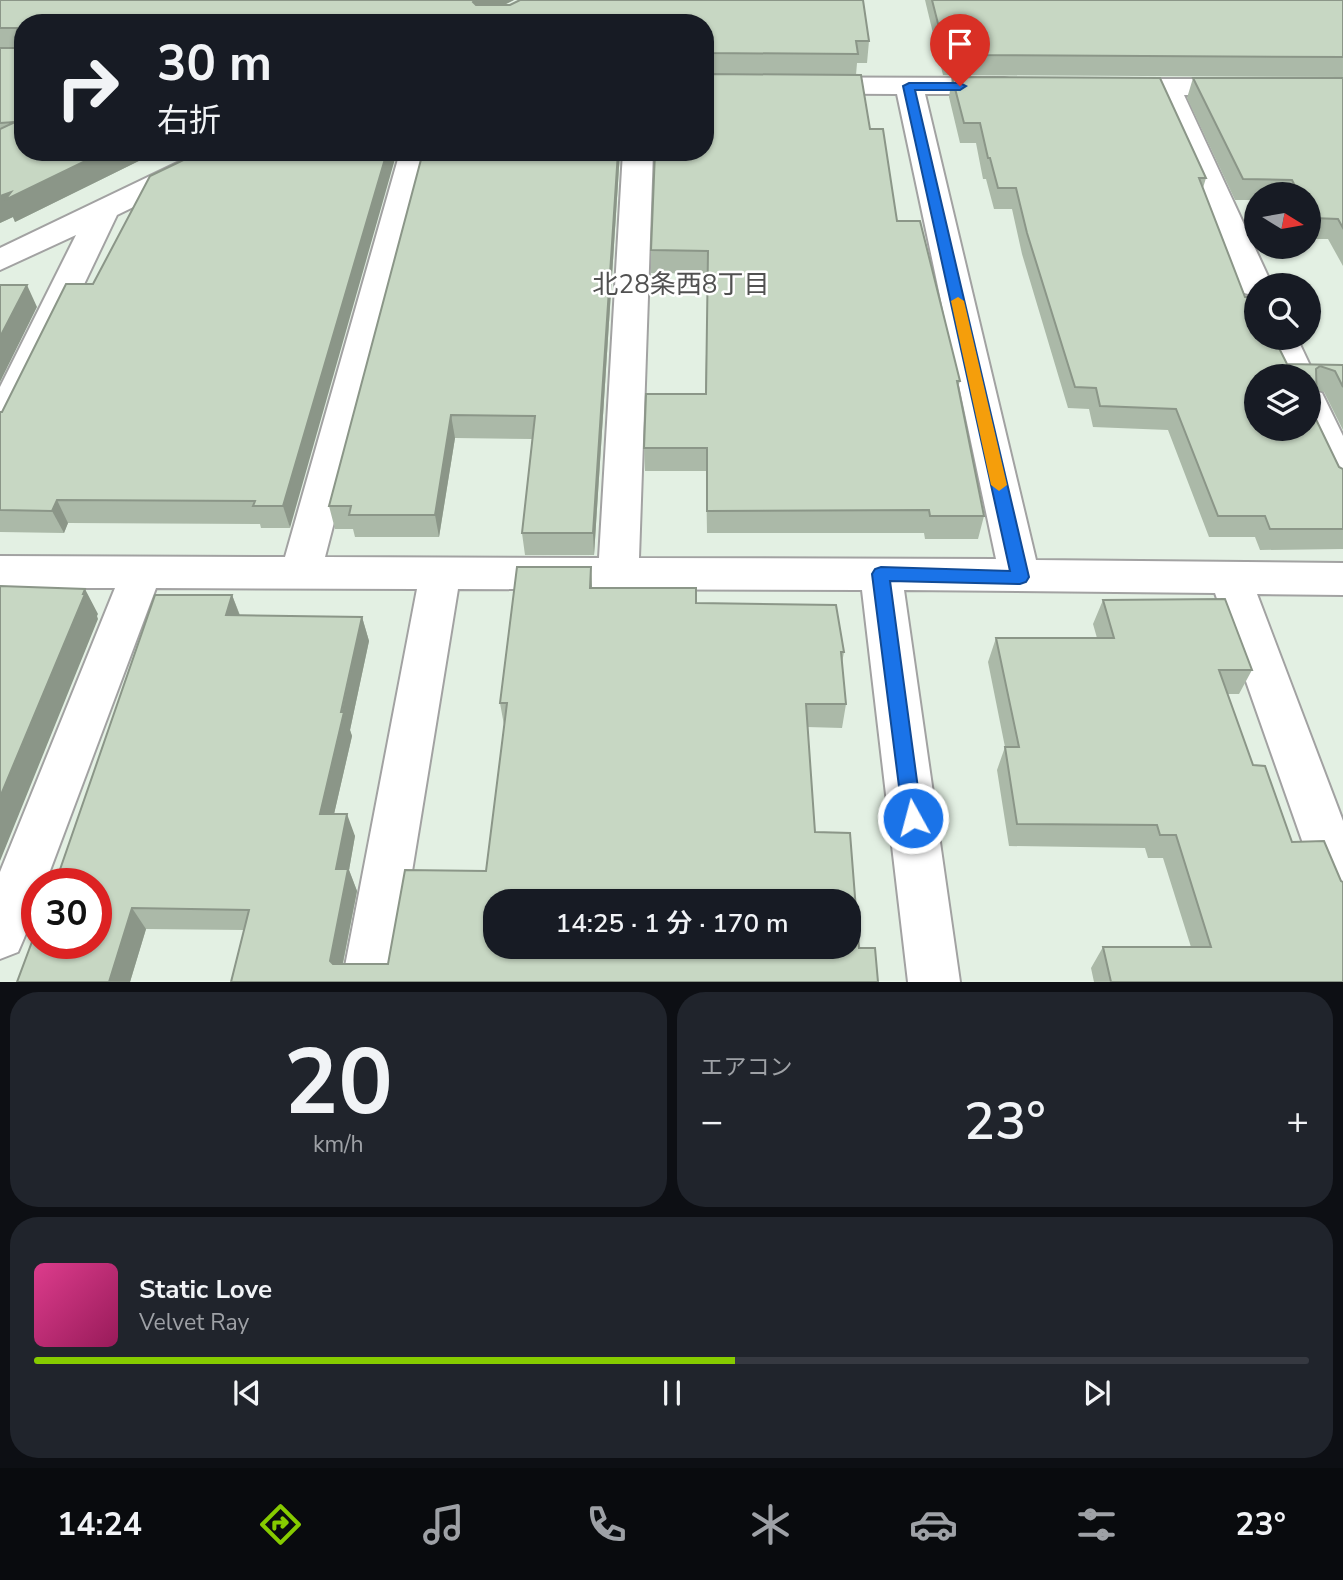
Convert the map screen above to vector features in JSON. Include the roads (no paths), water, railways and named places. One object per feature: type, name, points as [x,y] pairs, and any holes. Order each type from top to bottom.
[{"type":"street","points":[[714,85],[1031,86]]},
{"type":"street","points":[[909,86],[1020,577]]},
{"type":"street","points":[[1085,86],[1343,87]]},
{"type":"street","points":[[1166,87],[1250,273]]},
{"type":"street","points":[[0,260],[206,161]]},
{"type":"street","points":[[301,573],[413,161]]},
{"type":"street","points":[[618,574],[638,161]]},
{"type":"street","points":[[0,423],[104,211]]},
{"type":"street","points":[[1321,428],[1343,477]]},
{"type":"street","points":[[0,572],[881,574],[1343,579]]},
{"type":"street","points":[[0,935],[142,572]]},
{"type":"street","points":[[368,982],[440,573]]},
{"type":"street","points":[[881,574],[934,982]]},
{"type":"street","points":[[1230,578],[1343,886]]},
{"type":"district","name":"北28条西8丁目","points":[[681,284]]}]
